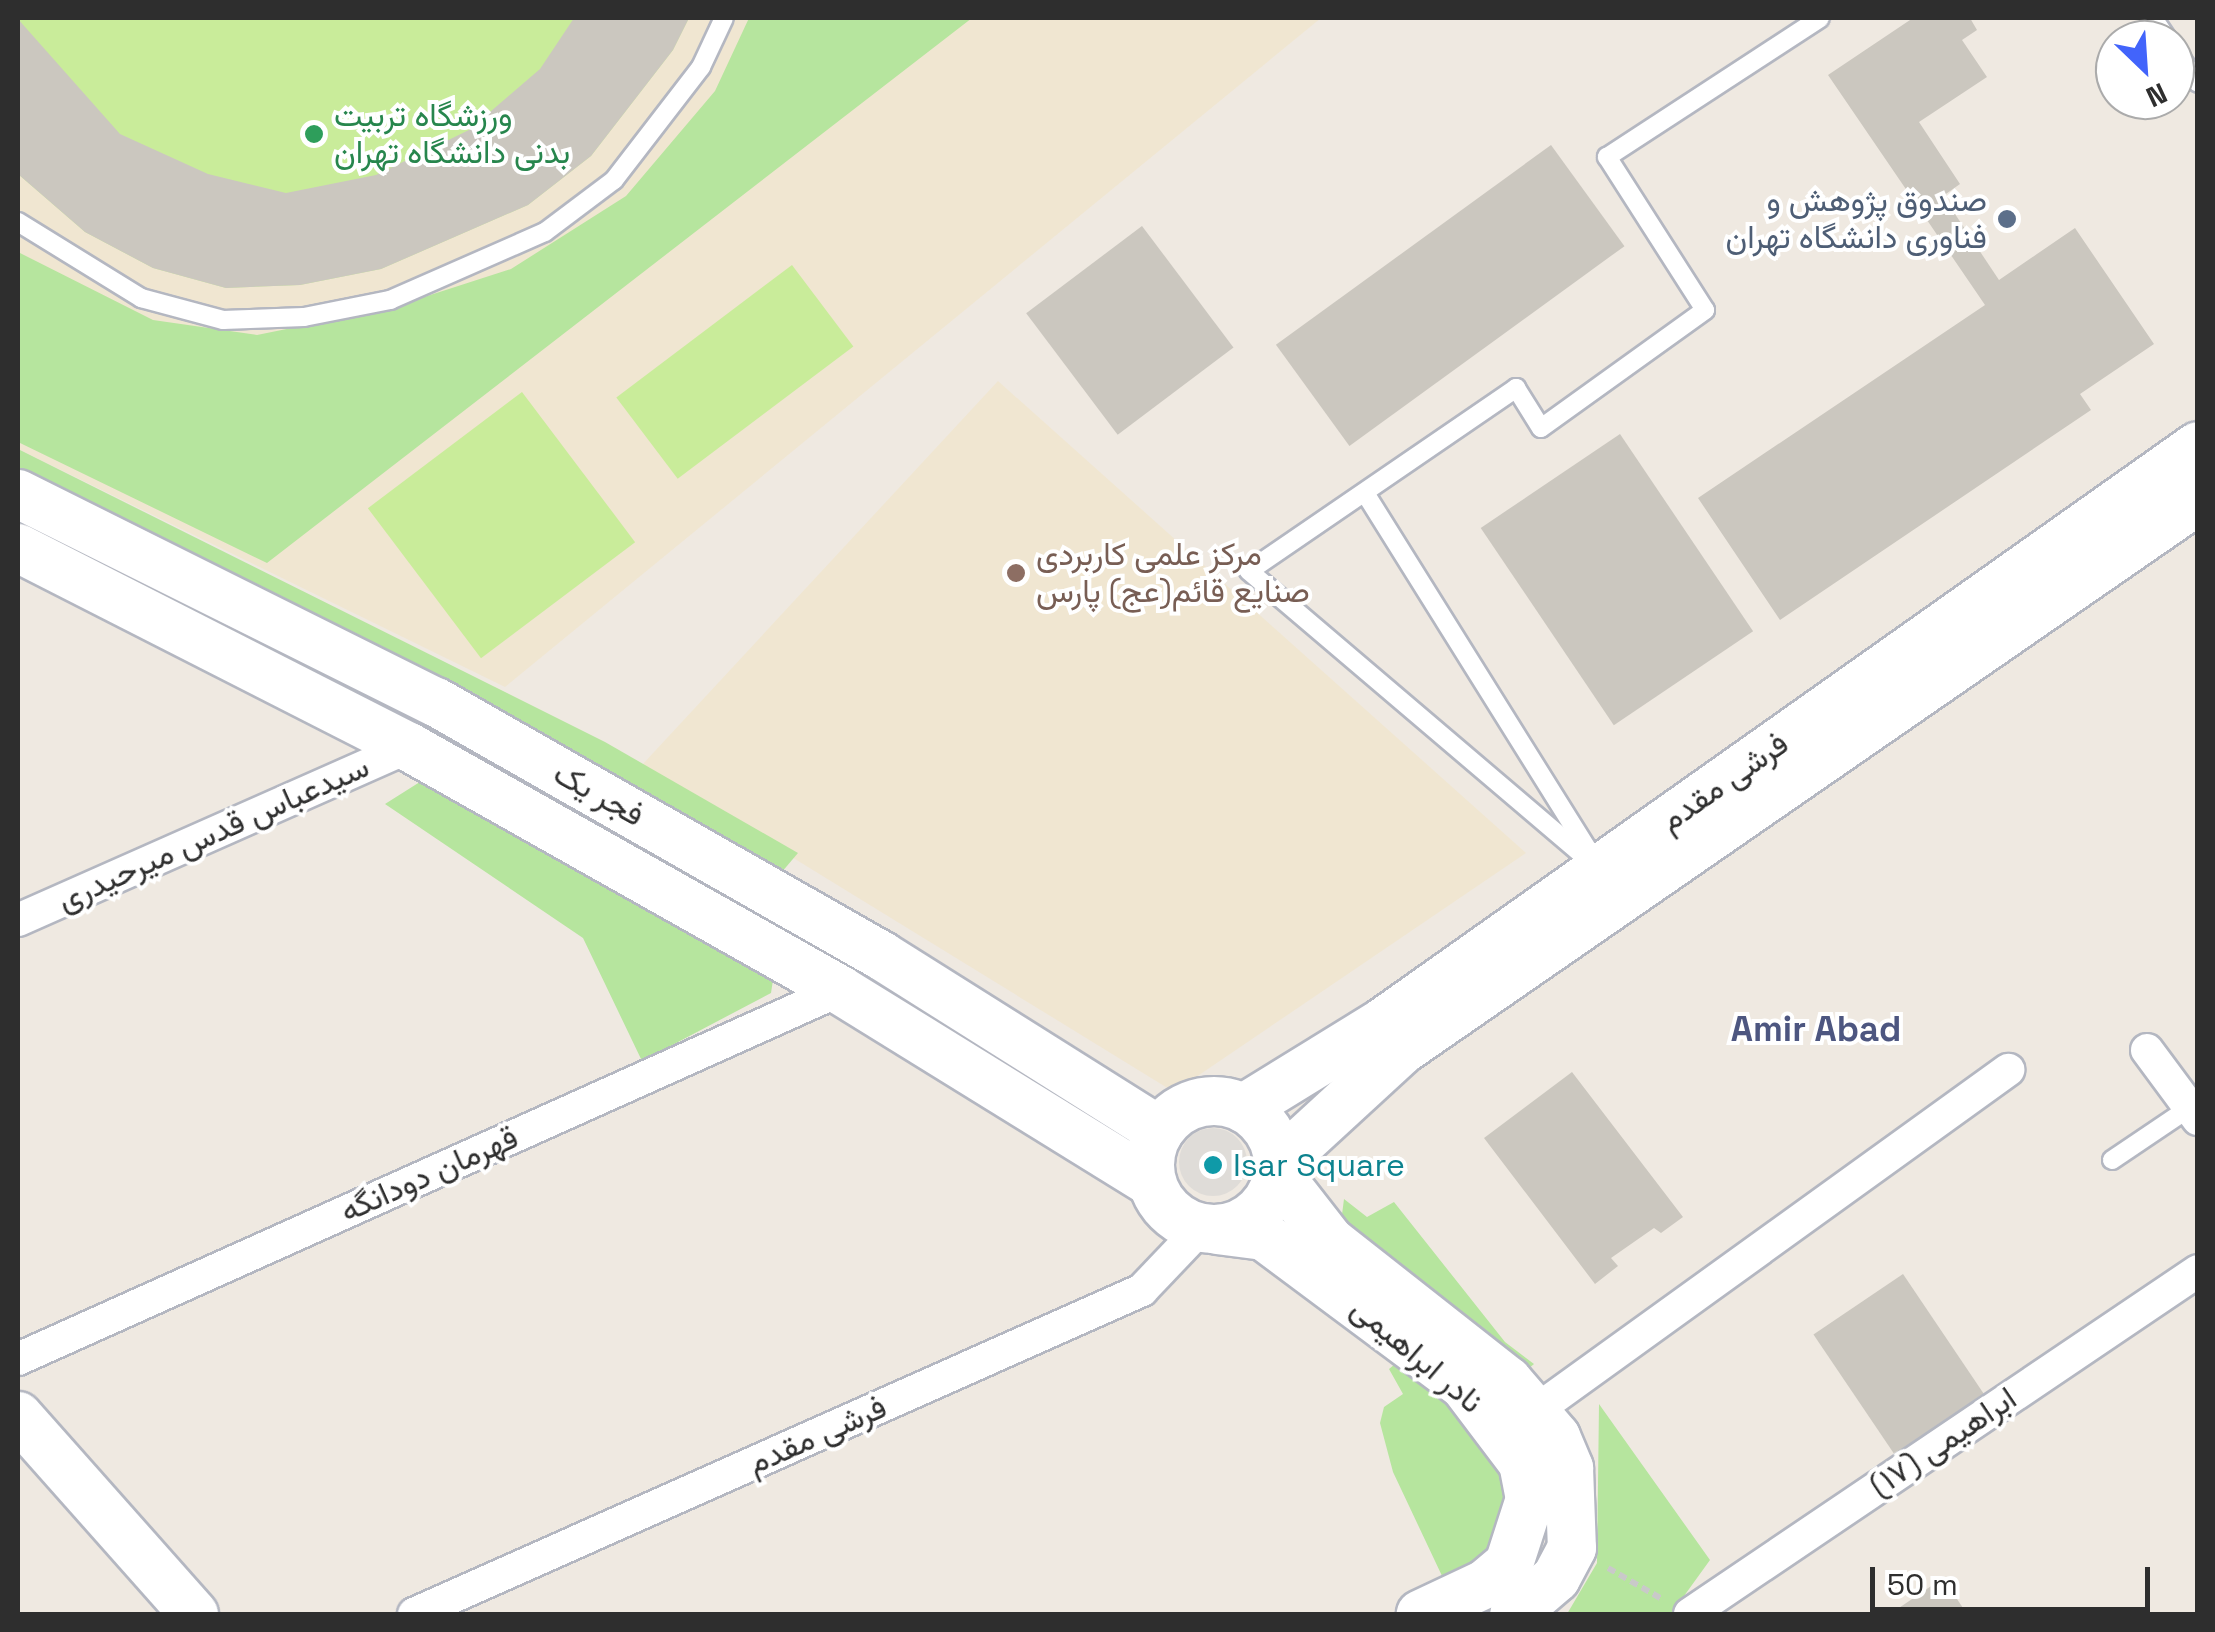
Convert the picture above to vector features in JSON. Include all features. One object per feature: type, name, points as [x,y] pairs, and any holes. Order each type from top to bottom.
[{"type":"street","name":"فرشی مقدم","points":[[1244,1108],[1382,1023],[2198,446]]},
{"type":"street","name":"فجر یک","points":[[18,494],[436,702],[882,956],[1160,1131]]},
{"type":"street","name":"فرشی مقدم","points":[[1278,1168],[1402,1050],[2198,500]]},
{"type":"street","name":"فجر یک","points":[[18,548],[409,747],[840,990],[1152,1183]]},
{"type":"street","points":[[409,747],[436,702]]},
{"type":"street","name":"سیدعباس قدس میرحیدری","points":[[18,920],[409,747]]},
{"type":"street","points":[[840,990],[882,956]]},
{"type":"street","name":"قهرمان دودانگه","points":[[18,1359],[840,990]]},
{"type":"street","points":[[2147,1050],[2193,1114]]},
{"type":"street","points":[[1538,1409],[2008,1070]]},
{"type":"street","points":[[1194,1104],[1244,1108],[1269,1131],[1278,1168],[1254,1216],[1208,1230],[1170,1213],[1152,1183],[1150,1152],[1160,1131],[1194,1104]]},
{"type":"street","name":"نادر ابراهیمی","points":[[1278,1168],[1330,1240],[1538,1409],[1570,1468],[1572,1548]]},
{"type":"street","name":"فرشی مقدم","points":[[414,1614],[1142,1290],[1208,1230]]},
{"type":"street","name":"نادر ابراهیمی","points":[[1208,1230],[1264,1236],[1464,1385],[1522,1463],[1530,1499],[1509,1564],[1486,1584],[1421,1614]]},
{"type":"street","name":"ابراهیمی (۱۷)","points":[[1690,1614],[2198,1271]]},
{"type":"street","points":[[18,1416],[194,1614]]},
{"type":"street","points":[[1514,1614],[1556,1578],[1572,1548]]},
{"type":"lane","points":[[18,222],[141,298],[223,320],[304,317],[390,300],[546,232],[614,180],[700,67],[724,18]]},
{"type":"lane","points":[[1600,869],[1249,571],[1516,388],[1541,428],[1705,310],[1607,157],[1820,18]]},
{"type":"lane","points":[[1365,493],[1600,869]]},
{"type":"lane","points":[[2112,1160],[2193,1114]]},
{"type":"path","points":[[1572,1548],[1690,1614]]},
{"type":"shaded area","points":[[18,18],[1321,18],[505,687],[18,449]]},
{"type":"shaded area","name":"مرکز علمی کاربردی صنایع قائم(عج) پارس","points":[[998,381],[1526,853],[1174,1092],[642,765]]},
{"type":"shaded area","name":"Isar Square","points":[[1213,1128],[1237,1138],[1247,1162],[1237,1186],[1213,1196],[1189,1186],[1179,1162],[1189,1138]]},
{"type":"green space","name":"ورزشگاه تربیت بدنی دانشگاه تهران","points":[[18,18],[689,18],[673,50],[591,156],[528,205],[381,269],[300,285],[226,288],[153,268],[85,232],[18,174]]},
{"type":"green space","points":[[749,18],[972,18],[267,563],[18,442],[18,252],[153,320],[257,335],[390,308],[511,269],[626,196],[715,91]]},
{"type":"green space","points":[[792,265],[853,346],[678,479],[616,397]]},
{"type":"green space","points":[[522,392],[635,542],[481,658],[368,508]]},
{"type":"green space","points":[[18,449],[605,742],[798,853],[781,873],[18,468]]},
{"type":"green space","points":[[423,780],[773,980],[771,993],[642,1061],[583,938],[385,804]]},
{"type":"green space","points":[[1344,1199],[1367,1217],[1394,1202],[1505,1342],[1534,1364],[1523,1373],[1340,1230]]},
{"type":"green space","points":[[1401,1359],[1478,1418],[1508,1489],[1504,1524],[1483,1557],[1443,1578],[1393,1472],[1380,1423],[1384,1407],[1403,1394],[1389,1369]]},
{"type":"green space","points":[[1599,1404],[1710,1560],[1671,1614],[1567,1614],[1597,1563]]},
{"type":"building","points":[[574,18],[689,18],[673,50],[591,156],[528,205],[381,269],[300,285],[226,288],[153,268],[85,232],[18,174],[18,19],[120,134],[208,174],[286,193],[376,175],[469,130],[540,69]]},
{"type":"building","points":[[1913,18],[1970,18],[1977,30],[1962,40],[1987,77],[1919,122],[1960,184],[1943,196],[1999,280],[2075,228],[2154,344],[2080,394],[2091,410],[1780,620],[1698,498],[1985,305],[1828,75]]},
{"type":"building","points":[[1551,145],[1624,246],[1349,446],[1276,345]]},
{"type":"building","points":[[1142,226],[1233,347],[1118,435],[1026,313]]},
{"type":"building","points":[[1620,434],[1753,631],[1614,725],[1481,528]]},
{"type":"building","points":[[1572,1072],[1683,1217],[1661,1233],[1654,1228],[1611,1258],[1618,1266],[1595,1284],[1484,1138]]},
{"type":"building","points":[[1903,1274],[1984,1394],[1895,1455],[1813,1334]]},
{"type":"building","points":[[1943,1578],[1967,1614],[1890,1614]]},
{"type":"place","name":"ورزشگاه تربیت بدنی دانشگاه تهران","points":[[314,134]]},
{"type":"place","name":"صندوق پژوهش و فناوری دانشگاه تهران","points":[[2007,219]]},
{"type":"place","name":"مرکز علمی کاربردی صنایع قائم(عج) پارس","points":[[1016,573]]},
{"type":"place","name":"Isar Square","points":[[1213,1165]]},
{"type":"district","name":"Amir Abad","points":[[1816,1029]]}]
